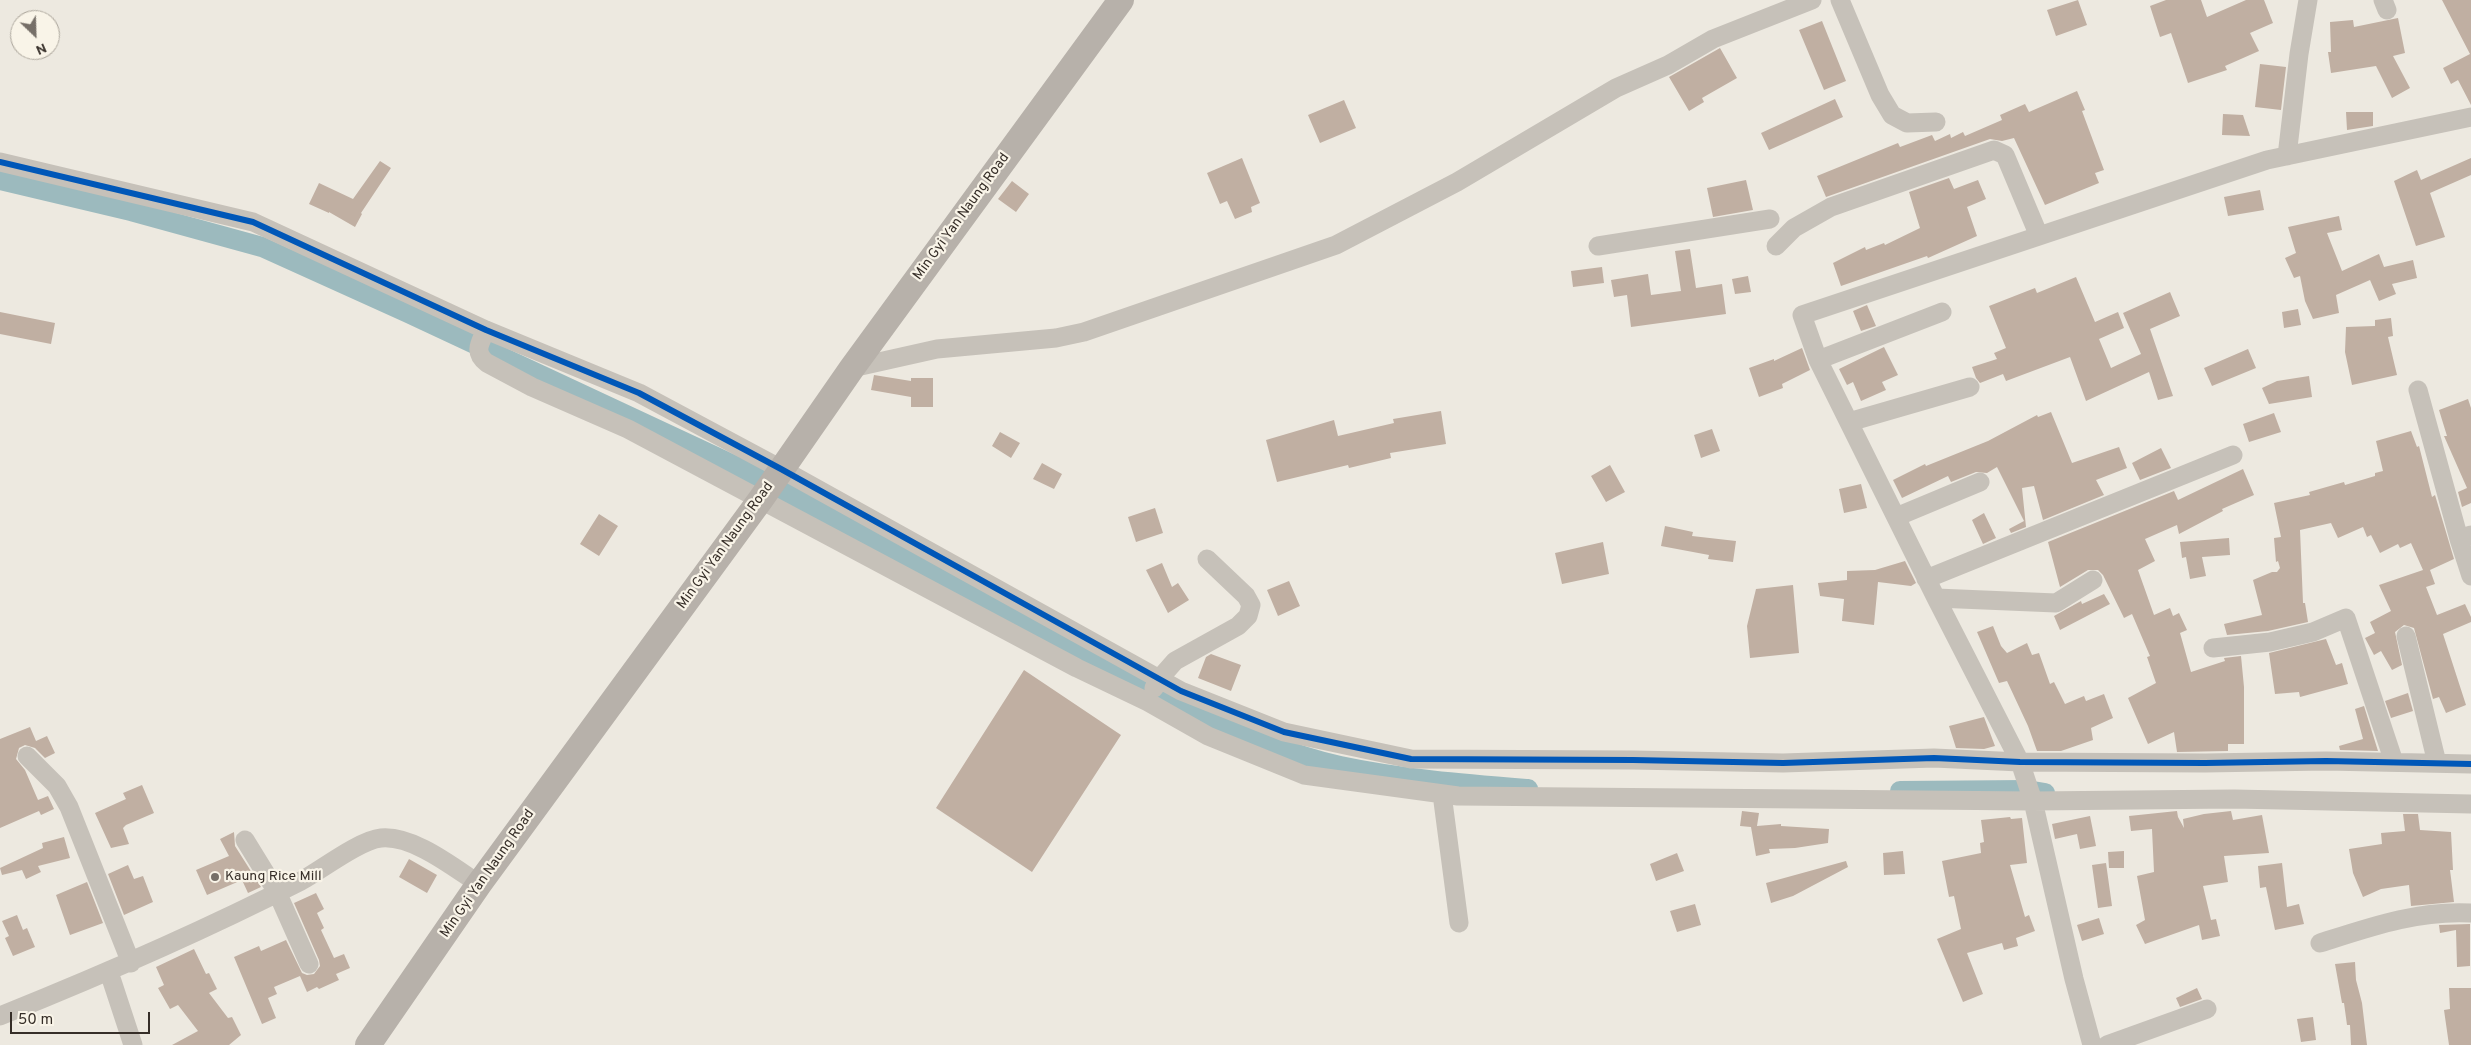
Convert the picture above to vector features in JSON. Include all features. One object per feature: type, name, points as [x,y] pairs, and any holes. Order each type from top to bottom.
[{"type":"street","name":"Min Gyi Yan Naung Road","points":[[368,1045],[479,884],[1121,0]]},
{"type":"street","points":[[852,368],[937,349],[1056,338],[1084,332],[1336,245],[1449,187],[1616,88],[1668,65],[1714,39],[1812,0]]},
{"type":"street","points":[[1840,0],[1880,95],[1892,116],[1907,124],[1936,122]]},
{"type":"street","points":[[2288,156],[2299,54],[2308,0]]},
{"type":"street","points":[[2092,1045],[2074,979],[2032,801],[2020,762],[1926,579],[1818,360],[1802,315],[2267,160],[2471,118]]},
{"type":"street","points":[[1776,246],[1794,228],[1832,207],[1994,150],[2005,155],[2039,236]]},
{"type":"street","points":[[0,162],[253,222],[482,338],[639,393],[771,484],[1077,668],[1154,689],[1181,691],[1284,732],[1411,759],[1616,759],[1783,763],[1934,758],[2020,762],[2394,762],[2471,764]]},
{"type":"street","points":[[1598,246],[1770,219]]},
{"type":"street","points":[[1818,360],[1942,312]]},
{"type":"street","points":[[482,338],[480,358],[487,363],[525,383],[628,428],[771,484],[1154,689],[1208,736],[1304,775],[1442,794],[1478,796],[2032,801],[2234,799],[2471,804]]},
{"type":"street","points":[[1849,422],[1970,387]]},
{"type":"street","points":[[2418,390],[2465,537],[2471,576]]},
{"type":"street","points":[[1926,579],[2233,455]]},
{"type":"street","points":[[1896,517],[1980,482]]},
{"type":"street","points":[[1154,689],[1175,661],[1238,626],[1248,616],[1251,605],[1246,596],[1207,559]]},
{"type":"street","points":[[1936,598],[2056,603],[2093,580]]},
{"type":"street","points":[[2213,648],[2270,642],[2313,632],[2346,618],[2394,762]]},
{"type":"street","points":[[2406,636],[2437,763]]},
{"type":"street","points":[[27,756],[57,786],[68,807],[131,963]]},
{"type":"street","points":[[1442,794],[1459,923]]},
{"type":"street","points":[[0,1016],[131,963],[194,934],[302,880],[356,848],[380,838],[400,840],[435,855],[479,884]]},
{"type":"street","points":[[245,840],[277,892],[309,964]]},
{"type":"street","points":[[2320,943],[2395,919],[2424,914],[2471,913]]},
{"type":"street","points":[[109,972],[133,1045]]},
{"type":"street","points":[[2107,1045],[2207,1009]]},
{"type":"building","points":[[2078,0],[2087,25],[2056,36],[2047,10]]},
{"type":"building","points":[[2166,0],[2201,0],[2207,17],[2246,0],[2264,0],[2273,23],[2250,33],[2259,51],[2225,66],[2227,70],[2188,83],[2171,33],[2160,37],[2150,6]]},
{"type":"building","points":[[2442,0],[2471,0],[2471,105],[2458,80],[2451,84],[2443,68],[2470,54]]},
{"type":"building","points":[[2398,18],[2405,53],[2393,56],[2410,88],[2392,98],[2376,66],[2331,73],[2328,52],[2331,52],[2330,22],[2353,20],[2354,27]]},
{"type":"building","points":[[1822,21],[1846,81],[1824,90],[1799,30]]},
{"type":"building","points":[[1720,48],[1737,78],[1702,98],[1704,102],[1689,111],[1669,77]]},
{"type":"building","points":[[2260,64],[2286,67],[2281,110],[2255,107]]},
{"type":"building","points":[[2077,91],[2085,110],[2082,111],[2104,170],[2095,173],[2099,183],[2045,205],[2014,138],[2002,141],[1990,139],[1826,197],[1817,176],[1898,143],[1900,147],[1932,135],[1935,141],[1950,134],[1951,138],[1963,132],[1965,136],[2002,120],[2000,115],[2025,104],[2029,112]]},
{"type":"building","points":[[1835,99],[1843,117],[1769,150],[1761,133]]},
{"type":"building","points":[[1344,100],[1356,128],[1320,143],[1308,115]]},
{"type":"building","points":[[2346,112],[2373,112],[2373,126],[2347,130]]},
{"type":"building","points":[[2223,114],[2243,115],[2250,136],[2222,135]]},
{"type":"building","points":[[1242,158],[1260,203],[1251,207],[1252,212],[1235,219],[1227,201],[1220,204],[1207,173]]},
{"type":"building","points":[[2471,158],[2471,175],[2430,193],[2445,237],[2416,246],[2394,181],[2417,170],[2421,180]]},
{"type":"building","points":[[380,161],[391,168],[361,213],[355,227],[329,212],[309,204],[319,183],[353,199]]},
{"type":"building","points":[[1949,178],[1954,189],[1978,180],[1986,199],[1967,207],[1977,236],[1928,258],[1927,256],[1841,286],[1833,263],[1865,247],[1866,250],[1884,243],[1885,245],[1920,228],[1909,192]]},
{"type":"building","points":[[1746,180],[1753,210],[1713,217],[1707,188]]},
{"type":"building","points":[[1012,181],[1029,194],[1016,212],[998,199]]},
{"type":"building","points":[[2260,190],[2264,210],[2228,216],[2224,197]]},
{"type":"building","points":[[2339,216],[2342,230],[2327,233],[2342,271],[2379,254],[2384,267],[2413,260],[2417,278],[2392,284],[2396,294],[2379,301],[2370,280],[2336,295],[2339,313],[2313,319],[2305,301],[2300,276],[2294,278],[2285,258],[2296,253],[2288,227]]},
{"type":"building","points":[[1690,249],[1696,288],[1722,284],[1726,314],[1631,327],[1627,295],[1614,297],[1611,280],[1648,274],[1651,295],[1681,291],[1675,251]]},
{"type":"building","points":[[1602,267],[1604,283],[1573,287],[1571,271]]},
{"type":"building","points":[[1748,276],[1751,292],[1735,294],[1732,279]]},
{"type":"building","points":[[2076,277],[2095,322],[2118,312],[2124,328],[2099,339],[2111,368],[2141,354],[2123,313],[2170,292],[2180,316],[2150,329],[2173,396],[2158,400],[2149,372],[2086,401],[2070,357],[2006,381],[2003,374],[1980,383],[1972,367],[1997,359],[1994,353],[2006,348],[1989,306],[2035,288],[2037,293]]},
{"type":"building","points":[[1867,305],[1876,326],[1861,331],[1853,311]]},
{"type":"building","points":[[2298,309],[2301,325],[2284,328],[2282,312]]},
{"type":"building","points":[[0,312],[55,323],[51,344],[0,334]]},
{"type":"building","points":[[2391,318],[2393,336],[2388,337],[2397,375],[2352,385],[2345,352],[2346,327],[2375,326],[2375,320]]},
{"type":"building","points":[[1884,347],[1898,375],[1882,382],[1886,390],[1861,401],[1853,382],[1847,385],[1839,369]]},
{"type":"building","points":[[1802,348],[1810,370],[1782,384],[1783,388],[1759,397],[1749,368],[1774,359],[1774,361]]},
{"type":"building","points":[[2248,349],[2256,368],[2212,386],[2204,368]]},
{"type":"building","points":[[874,375],[911,381],[911,378],[933,378],[933,407],[911,407],[911,397],[871,390]]},
{"type":"building","points":[[2309,376],[2312,397],[2269,404],[2262,388],[2277,381]]},
{"type":"building","points":[[2468,399],[2471,408],[2471,503],[2462,507],[2458,492],[2467,488],[2444,436],[2447,436],[2439,410]]},
{"type":"building","points":[[1441,411],[1446,444],[1390,453],[1391,458],[1349,468],[1348,465],[1277,482],[1266,440],[1334,420],[1338,436],[1394,423],[1393,419]]},
{"type":"building","points":[[2051,412],[2072,463],[2119,447],[2127,468],[2096,480],[2104,495],[2043,520],[2034,486],[2022,488],[2026,527],[2011,533],[2009,529],[2024,521],[1997,467],[1987,473],[1976,472],[1951,482],[1948,476],[1902,498],[1893,480],[1925,464],[1926,466],[1988,441],[2037,415],[2038,417]]},
{"type":"building","points":[[2274,413],[2281,432],[2249,442],[2243,424]]},
{"type":"building","points":[[1712,429],[1720,451],[1701,458],[1694,435]]},
{"type":"building","points":[[2411,431],[2417,447],[2419,446],[2432,497],[2435,495],[2454,559],[2430,570],[2435,584],[2426,587],[2437,615],[2465,604],[2471,617],[2471,622],[2443,634],[2466,705],[2446,713],[2439,697],[2433,699],[2414,628],[2404,625],[2395,632],[2402,665],[2392,670],[2381,651],[2374,655],[2365,638],[2375,633],[2370,622],[2391,611],[2379,585],[2423,570],[2411,543],[2400,548],[2398,544],[2380,553],[2371,535],[2367,537],[2363,527],[2338,538],[2331,523],[2300,530],[2303,603],[2305,603],[2308,622],[2268,631],[2227,635],[2224,624],[2262,615],[2253,580],[2272,572],[2277,572],[2280,568],[2278,561],[2276,562],[2274,538],[2281,537],[2274,503],[2310,495],[2309,492],[2344,482],[2345,485],[2375,476],[2375,473],[2383,471],[2376,441]]},
{"type":"building","points":[[1000,432],[1020,443],[1011,458],[992,446]]},
{"type":"building","points":[[2161,448],[2171,468],[2140,480],[2132,463]]},
{"type":"building","points":[[1042,463],[1062,474],[1054,489],[1033,479]]},
{"type":"building","points":[[1610,465],[1625,492],[1606,502],[1591,476]]},
{"type":"building","points":[[2243,469],[2254,495],[2222,509],[2223,511],[2179,534],[2177,525],[2145,539],[2155,561],[2138,570],[2154,615],[2170,608],[2173,616],[2179,613],[2187,630],[2180,633],[2191,672],[2225,661],[2224,658],[2241,656],[2244,687],[2244,744],[2228,744],[2228,751],[2177,752],[2174,732],[2148,744],[2128,698],[2156,683],[2147,657],[2150,656],[2132,614],[2124,618],[2103,575],[2098,570],[2088,570],[2060,587],[2048,542],[2174,491],[2178,500]]},
{"type":"building","points":[[1861,484],[1867,508],[1844,513],[1839,489]]},
{"type":"building","points":[[1155,508],[1163,533],[1136,542],[1128,517]]},
{"type":"building","points":[[1984,513],[1996,538],[1983,544],[1972,520]]},
{"type":"building","points":[[599,514],[618,526],[599,556],[580,544]]},
{"type":"building","points":[[1665,526],[1693,532],[1692,536],[1736,541],[1733,562],[1708,559],[1709,555],[1661,546]]},
{"type":"building","points":[[2229,538],[2230,555],[2202,557],[2206,576],[2190,579],[2186,557],[2182,558],[2180,542]]},
{"type":"building","points":[[1603,542],[1609,574],[1562,584],[1555,553]]},
{"type":"building","points":[[1905,561],[1916,583],[1911,586],[1878,582],[1874,625],[1842,621],[1844,599],[1820,596],[1818,583],[1847,580],[1847,571],[1875,570]]},
{"type":"building","points":[[1162,563],[1172,587],[1178,583],[1189,600],[1168,613],[1146,570]]},
{"type":"building","points":[[1289,581],[1300,606],[1278,616],[1267,590]]},
{"type":"building","points":[[1793,585],[1799,653],[1750,658],[1747,626],[1756,589]]},
{"type":"building","points":[[2104,594],[2110,604],[2060,630],[2054,616],[2081,601],[2082,604]]},
{"type":"building","points":[[1993,626],[2001,646],[2007,653],[2027,643],[2032,655],[2039,653],[2050,684],[2054,682],[2065,704],[2084,696],[2086,701],[2104,694],[2113,718],[2091,728],[2093,740],[2061,751],[2037,751],[2028,726],[2007,681],[1999,683],[1977,632]]},
{"type":"building","points":[[2326,639],[2336,665],[2342,663],[2348,684],[2300,697],[2299,692],[2275,694],[2269,653]]},
{"type":"building","points":[[1211,654],[1241,665],[1231,691],[1198,678],[1206,657]]},
{"type":"building","points":[[1024,670],[1121,735],[1032,872],[936,808]]},
{"type":"building","points":[[2408,693],[2413,711],[2391,718],[2385,701]]},
{"type":"building","points":[[2364,706],[2378,751],[2340,750],[2339,746],[2363,739],[2355,709]]},
{"type":"building","points":[[1984,717],[1995,746],[1984,749],[1956,748],[1949,726]]},
{"type":"building","points":[[30,727],[36,741],[47,736],[55,753],[45,758],[35,748],[25,745],[19,748],[16,759],[25,770],[38,800],[48,796],[54,809],[41,815],[39,811],[0,828],[0,739]]},
{"type":"building","points":[[142,785],[154,813],[126,825],[123,828],[129,844],[111,848],[95,813],[126,799],[123,793]]},
{"type":"building","points":[[1742,811],[1759,813],[1757,826],[1781,824],[1781,826],[1829,829],[1828,843],[1795,848],[1769,849],[1770,853],[1756,856],[1751,827],[1740,826]]},
{"type":"building","points":[[2177,811],[2184,828],[2183,819],[2204,814],[2231,811],[2233,820],[2262,815],[2269,853],[2224,856],[2228,882],[2203,886],[2211,920],[2216,919],[2220,936],[2202,940],[2199,925],[2145,944],[2136,925],[2145,920],[2137,876],[2154,872],[2152,829],[2131,831],[2129,816]]},
{"type":"building","points":[[2403,814],[2418,814],[2420,830],[2451,832],[2453,870],[2450,870],[2454,902],[2411,906],[2409,885],[2381,889],[2363,897],[2353,873],[2349,849],[2382,844],[2381,833],[2405,831]]},
{"type":"building","points":[[2090,816],[2096,846],[2080,849],[2077,834],[2055,839],[2052,824]]},
{"type":"building","points":[[2010,817],[2011,819],[2022,818],[2027,863],[2010,865],[2025,917],[2029,915],[2035,931],[2016,938],[2018,946],[2004,950],[2002,943],[1967,953],[1983,994],[1963,1002],[1937,939],[1961,929],[1954,896],[1949,897],[1942,861],[1981,853],[1980,843],[1984,842],[1981,820]]},
{"type":"building","points":[[234,832],[235,846],[261,887],[248,893],[242,880],[207,895],[196,870],[229,856],[220,839]]},
{"type":"building","points":[[64,837],[70,858],[38,866],[41,872],[26,879],[22,870],[2,875],[0,868],[43,848],[42,843]]},
{"type":"building","points":[[1903,851],[1905,874],[1884,875],[1883,853]]},
{"type":"building","points":[[2124,851],[2124,868],[2109,868],[2108,852]]},
{"type":"building","points":[[1677,853],[1684,871],[1656,881],[1650,864]]},
{"type":"building","points":[[409,859],[437,875],[427,893],[399,877]]},
{"type":"building","points":[[1846,861],[1848,867],[1793,896],[1771,903],[1766,883]]},
{"type":"building","points":[[2106,863],[2112,906],[2098,908],[2092,865]]},
{"type":"building","points":[[2282,863],[2287,907],[2299,904],[2304,924],[2275,930],[2266,887],[2260,888],[2258,866]]},
{"type":"building","points":[[128,865],[134,879],[143,876],[153,902],[124,915],[108,874]]},
{"type":"building","points":[[87,882],[103,923],[70,935],[56,895]]},
{"type":"building","points":[[316,893],[324,909],[317,913],[324,928],[321,930],[334,958],[344,954],[350,968],[336,974],[339,980],[307,992],[300,976],[274,987],[277,994],[268,998],[276,1018],[262,1024],[234,957],[259,946],[261,951],[286,940],[302,973],[307,975],[314,974],[320,966],[319,960],[294,903]]},
{"type":"building","points":[[1695,904],[1701,925],[1677,932],[1670,911]]},
{"type":"building","points":[[17,915],[23,930],[27,928],[35,947],[13,956],[5,938],[9,936],[2,921]]},
{"type":"building","points":[[2099,918],[2104,934],[2082,941],[2077,925]]},
{"type":"building","points":[[2470,924],[2470,966],[2457,967],[2456,930],[2440,933],[2439,925]]},
{"type":"building","points":[[194,949],[206,974],[209,973],[217,989],[209,993],[228,1018],[232,1017],[241,1035],[229,1045],[172,1045],[198,1031],[178,1005],[170,1009],[158,988],[164,985],[156,967]]},
{"type":"building","points":[[2355,962],[2356,980],[2362,1003],[2367,1045],[2351,1045],[2350,1025],[2347,1025],[2335,964]]},
{"type":"building","points":[[2197,988],[2202,999],[2180,1007],[2176,998]]},
{"type":"building","points":[[2449,988],[2471,988],[2471,1045],[2449,1045],[2444,1010],[2450,1009]]},
{"type":"building","points":[[2313,1017],[2316,1040],[2301,1042],[2297,1019]]},
{"type":"waterway","points":[[0,180],[131,211],[262,247],[742,469],[1172,703],[1254,738],[1318,761],[1363,771],[1528,789]]},
{"type":"waterway","points":[[1900,791],[2027,790],[2045,793]]},
{"type":"cycle path","points":[[0,162],[253,222],[486,330],[639,393],[781,469],[1181,691],[1284,732],[1411,759],[1783,763],[1934,758],[2020,762],[2205,763],[2326,761],[2471,764]]},
{"type":"place","name":"Kaung Rice Mill","points":[[215,877]]}]
